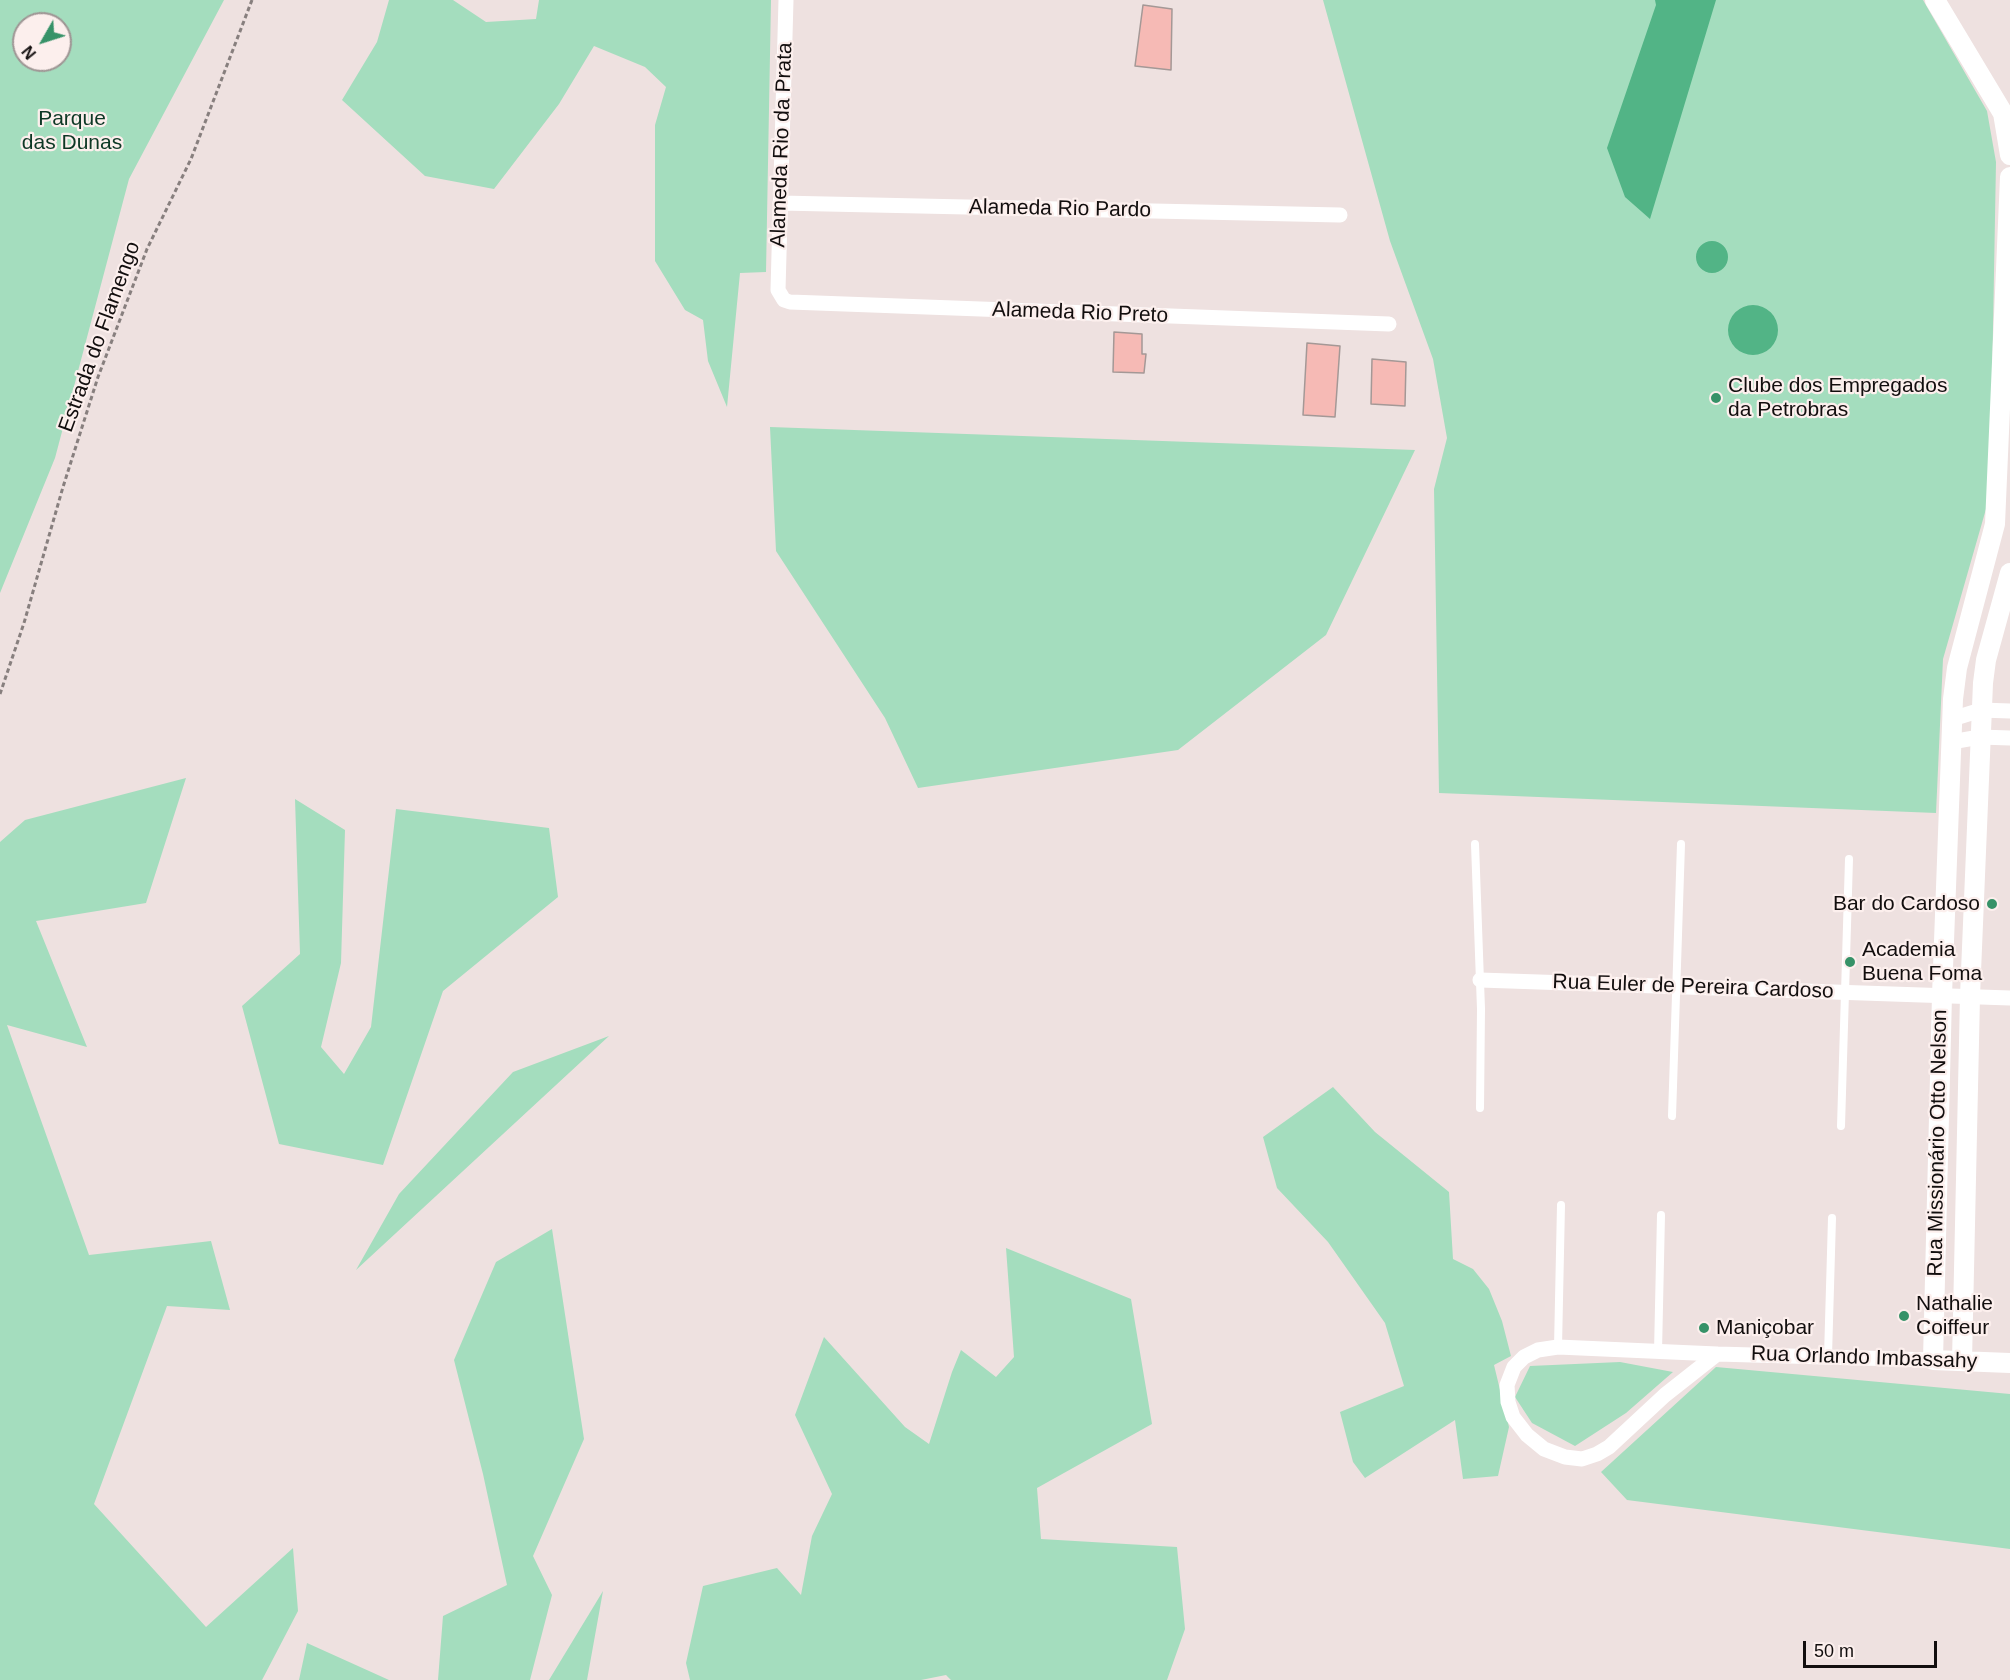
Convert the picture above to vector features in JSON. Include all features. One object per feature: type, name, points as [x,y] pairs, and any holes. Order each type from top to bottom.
[{"type":"street","name":"Alameda Rio da Prata","points":[[778,290],[786,0]]},
{"type":"street","points":[[1935,0],[2007,119],[2010,155]]},
{"type":"street","name":"Rua Missionário Otto Nelson","points":[[1933,1360],[1942,995],[1952,719],[1957,668],[1995,524],[2010,177]]},
{"type":"street","name":"Alameda Rio Pardo","points":[[780,203],[1340,215]]},
{"type":"street","name":"Alameda Rio Preto","points":[[778,290],[784,300],[790,302],[1389,324]]},
{"type":"street","name":"Rua Missionário Otto Nelson","points":[[1962,1361],[1970,996],[1981,710],[1986,660],[2010,573]]},
{"type":"street","points":[[1952,719],[1981,710],[2010,711]]},
{"type":"street","points":[[1951,742],[1980,737],[2010,738]]},
{"type":"street","name":"Rua Euler de Pereira Cardoso","points":[[1480,980],[2010,998]]},
{"type":"street","name":"Rua Orlando Imbassahy","points":[[1717,1354],[1665,1395],[1609,1447],[1582,1459],[1565,1457],[1544,1449],[1527,1435],[1513,1417],[1508,1402],[1507,1385],[1514,1367],[1524,1357],[1538,1350],[1558,1347],[2010,1363]]},
{"type":"lane","points":[[1475,844],[1480,980],[1480,1108]]},
{"type":"lane","points":[[1672,1116],[1682,844]]},
{"type":"lane","points":[[1841,1126],[1849,859]]},
{"type":"lane","points":[[1558,1347],[1561,1205]]},
{"type":"lane","points":[[1658,1352],[1661,1215]]},
{"type":"lane","points":[[1828,1356],[1832,1218]]},
{"type":"path","name":"Estrada do Flamengo","points":[[0,694],[24,623],[98,377],[147,249],[191,159],[252,0]]},
{"type":"green space","name":"Parque das Dunas","points":[[0,0],[224,0],[129,179],[55,458],[0,593]]},
{"type":"green space","points":[[389,0],[453,0],[486,22],[536,19],[539,0],[771,0],[766,272],[740,273],[727,407],[708,361],[703,320],[685,310],[655,261],[655,125],[666,87],[645,67],[594,46],[559,104],[494,189],[425,176],[342,100],[377,42]]},
{"type":"green space","name":"Clube dos Empregados da Petrobras","points":[[1323,0],[1923,0],[1987,111],[1996,162],[1990,495],[1943,659],[1936,813],[1439,793],[1434,489],[1447,438],[1433,359],[1390,241]]},
{"type":"green space","points":[[770,427],[1415,450],[1326,635],[1178,750],[918,788],[885,718],[776,551]]},
{"type":"green space","points":[[186,778],[146,903],[36,921],[87,1047],[7,1025],[89,1255],[211,1241],[230,1310],[167,1306],[94,1504],[206,1627],[293,1548],[298,1611],[262,1680],[0,1680],[0,842],[25,820]]},
{"type":"green space","points":[[295,799],[345,830],[341,963],[321,1047],[344,1074],[371,1027],[396,809],[549,828],[558,897],[443,991],[383,1165],[279,1144],[242,1006],[300,954]]},
{"type":"green space","points":[[609,1036],[356,1270],[399,1194],[513,1072]]},
{"type":"green space","points":[[1333,1087],[1375,1132],[1449,1192],[1453,1259],[1473,1269],[1489,1289],[1502,1321],[1511,1356],[1494,1365],[1509,1427],[1498,1476],[1463,1479],[1455,1420],[1365,1478],[1353,1462],[1340,1412],[1404,1386],[1385,1323],[1328,1242],[1277,1188],[1263,1137]]},
{"type":"green space","points":[[552,1229],[584,1439],[533,1556],[552,1595],[530,1680],[438,1680],[443,1616],[507,1585],[483,1474],[454,1360],[496,1262]]},
{"type":"green space","points":[[1006,1248],[1131,1299],[1152,1424],[1037,1488],[1041,1539],[1177,1547],[1185,1629],[1167,1680],[951,1680],[946,1675],[921,1680],[690,1680],[686,1663],[703,1586],[777,1568],[801,1595],[812,1536],[832,1494],[795,1415],[824,1337],[905,1427],[929,1444],[961,1350],[996,1377],[1014,1357]]},
{"type":"green space","points":[[1620,1362],[1673,1372],[1626,1413],[1575,1446],[1532,1423],[1515,1397],[1530,1366]]},
{"type":"green space","points":[[1716,1367],[2010,1394],[2010,1549],[1627,1500],[1601,1472]]},
{"type":"green space","points":[[603,1591],[587,1680],[549,1680]]},
{"type":"green space","points":[[307,1643],[389,1680],[299,1680]]},
{"type":"shaded area","points":[[1655,0],[1716,0],[1650,219],[1625,197],[1607,148],[1656,5]]},
{"type":"shaded area","points":[[1712,241],[1723,246],[1728,257],[1723,268],[1712,273],[1701,268],[1696,257],[1701,246]]},
{"type":"shaded area","points":[[1748,305],[1758,305],[1771,312],[1778,325],[1778,335],[1771,348],[1758,355],[1748,355],[1739,351],[1732,344],[1728,335],[1728,325],[1732,316],[1739,309]]},
{"type":"building","points":[[1143,5],[1172,9],[1171,70],[1135,66]]},
{"type":"building","points":[[1114,332],[1142,334],[1142,354],[1146,354],[1144,373],[1113,372]]},
{"type":"building","points":[[1307,343],[1340,346],[1335,417],[1303,415]]},
{"type":"building","points":[[1372,359],[1406,362],[1405,406],[1371,404]]},
{"type":"place","name":"Clube dos Empregados da Petrobras","points":[[1716,398]]},
{"type":"place","name":"Bar do Cardoso","points":[[1992,904]]},
{"type":"place","name":"Academia Buena Foma","points":[[1850,962]]},
{"type":"place","name":"Nathalie Coiffeur","points":[[1904,1316]]},
{"type":"place","name":"Maniçobar","points":[[1704,1328]]}]
